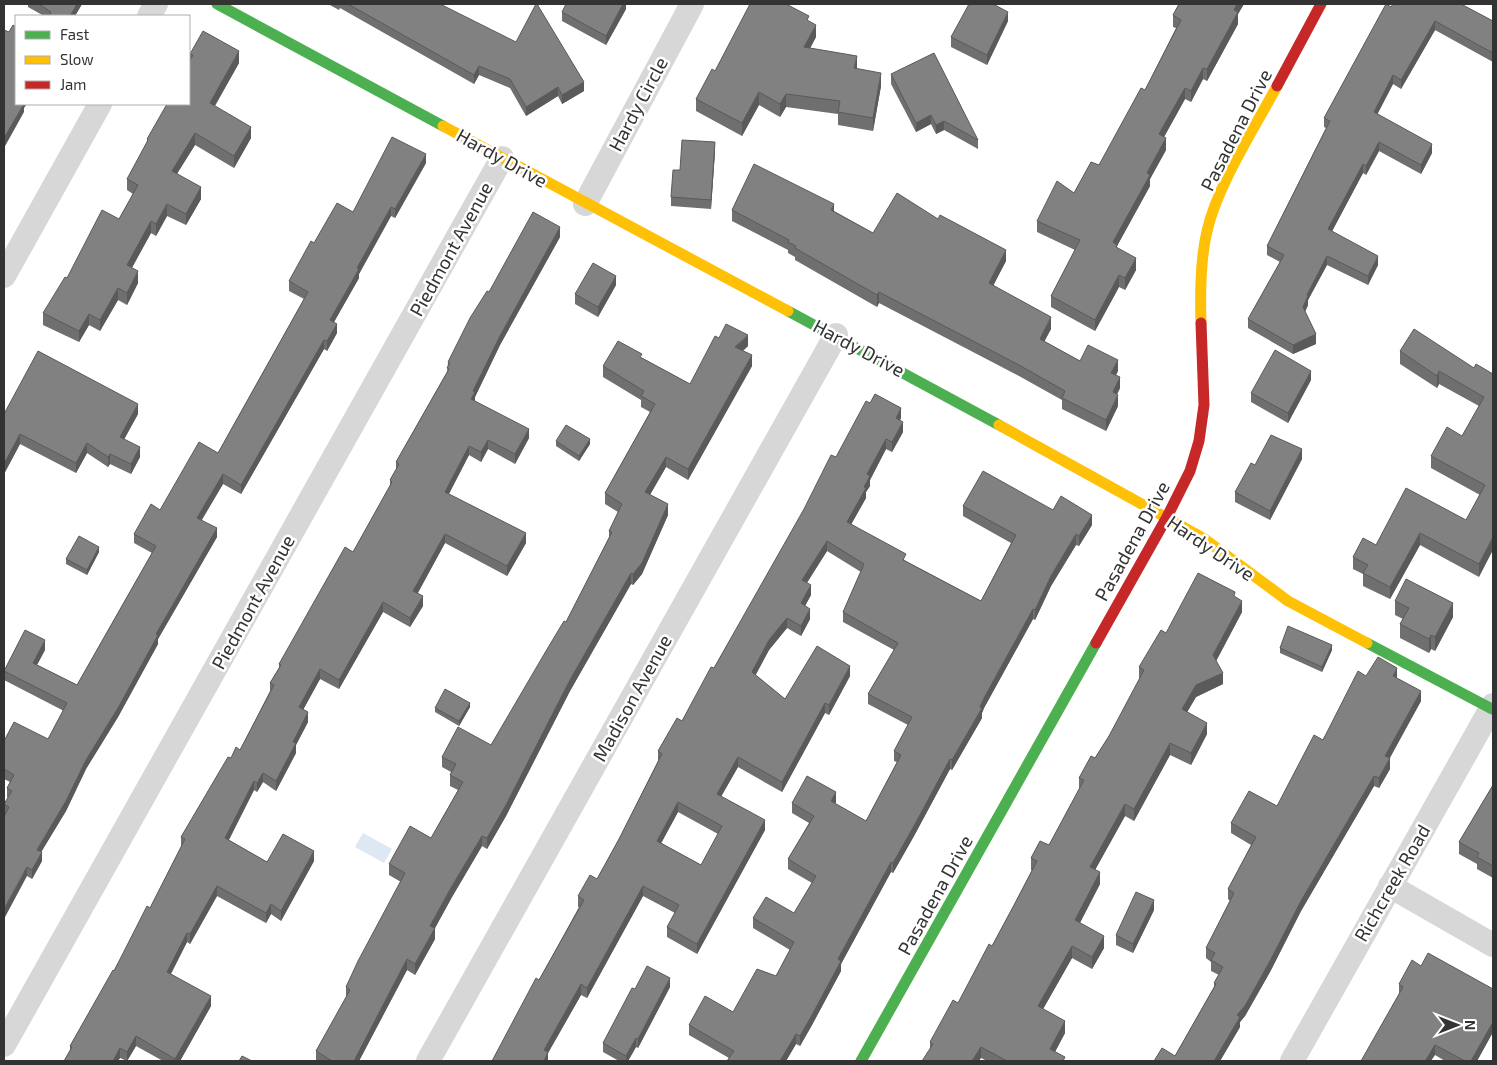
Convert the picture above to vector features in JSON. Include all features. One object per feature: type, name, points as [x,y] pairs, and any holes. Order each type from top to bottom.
[{"type":"street","points":[[150,15],[156,4]]},
{"type":"street","name":"Hardy Drive","points":[[217,4],[585,204],[836,335],[1167,517],[1203,538],[1288,601],[1492,707]]},
{"type":"street","name":"Hardy Circle","points":[[585,204],[692,4]]},
{"type":"street","name":"Pasadena Drive","points":[[861,1061],[1167,517],[1190,471],[1199,441],[1204,405],[1200,288],[1207,231],[1228,176],[1322,4]]},
{"type":"street","points":[[4,276],[99,105]]},
{"type":"street","name":"Piedmont Avenue","points":[[4,1045],[502,158]]},
{"type":"street","name":"Madison Avenue","points":[[428,1061],[836,335]]},
{"type":"street","name":"Richcreek Road","points":[[1292,1061],[1492,707]]},
{"type":"street","points":[[1390,886],[1493,945]]},
{"type":"shaded area","points":[[363,833],[392,849],[384,863],[355,847]]},
{"type":"building","points":[[39,4],[77,4],[71,15],[50,15],[51,12]]},
{"type":"building","points":[[348,4],[440,4],[516,42],[537,4],[584,82],[562,95],[558,87],[526,107],[510,79],[479,66],[474,75]]},
{"type":"building","points":[[566,4],[623,4],[606,36],[562,12]]},
{"type":"building","points":[[750,4],[786,4],[809,16],[807,20],[816,25],[804,47],[857,56],[854,68],[881,73],[873,118],[838,112],[840,101],[786,94],[780,104],[759,92],[742,123],[696,99],[712,69],[715,71]]},
{"type":"building","points":[[969,4],[993,4],[1008,12],[987,55],[951,37]]},
{"type":"building","points":[[1179,4],[1237,4],[1234,10],[1238,12],[1207,69],[1203,68],[1191,91],[1185,88],[1159,134],[1166,138],[1147,173],[1150,175],[1113,242],[1117,245],[1116,247],[1136,258],[1125,278],[1119,275],[1095,320],[1051,296],[1080,240],[1037,221],[1057,181],[1074,193],[1091,162],[1099,165],[1141,88],[1145,90],[1181,20],[1173,15]]},
{"type":"building","points":[[1386,4],[1391,7],[1393,4],[1461,4],[1493,21],[1493,53],[1435,21],[1401,80],[1393,75],[1374,112],[1432,144],[1421,165],[1379,142],[1366,166],[1363,164],[1328,229],[1378,256],[1368,276],[1327,256],[1303,307],[1316,334],[1293,345],[1248,319],[1284,255],[1267,246],[1330,121],[1324,118]]},
{"type":"building","points":[[13,25],[15,26],[15,105],[23,105],[4,138],[4,30],[9,32]]},
{"type":"building","points":[[203,31],[239,51],[210,103],[251,127],[234,156],[195,133],[172,171],[201,187],[186,214],[167,204],[156,224],[151,221],[127,265],[138,271],[127,293],[118,288],[100,320],[89,314],[79,331],[43,313],[65,277],[67,278],[102,210],[119,219],[138,185],[127,179],[166,105],[190,105],[190,60],[193,55],[190,54]]},
{"type":"building","points":[[934,53],[978,140],[944,121],[936,125],[931,115],[916,123],[891,74]]},
{"type":"building","points":[[392,137],[426,154],[395,209],[391,207],[357,268],[359,269],[330,320],[337,324],[327,341],[324,340],[241,485],[223,474],[197,518],[217,528],[156,634],[158,635],[118,708],[86,760],[66,801],[37,850],[42,852],[32,870],[27,867],[4,909],[4,817],[9,807],[4,804],[12,791],[7,788],[14,775],[4,769],[4,741],[14,722],[48,739],[67,703],[4,671],[25,630],[45,640],[33,663],[77,685],[156,546],[134,534],[151,504],[160,510],[199,442],[218,453],[308,292],[289,281],[311,241],[314,243],[337,203],[353,212]]},
{"type":"building","points":[[682,140],[715,142],[711,200],[671,197],[673,170],[680,170]]},
{"type":"building","points":[[754,164],[834,204],[831,210],[873,233],[897,193],[938,219],[940,215],[1006,250],[989,283],[1051,317],[1040,339],[1080,361],[1088,345],[1118,360],[1111,373],[1120,377],[1113,392],[1118,395],[1106,420],[1062,398],[1065,391],[1019,365],[879,292],[877,295],[795,248],[796,246],[788,242],[789,240],[732,210]]},
{"type":"building","points":[[533,212],[560,227],[500,336],[473,391],[475,392],[471,399],[529,429],[515,454],[488,440],[481,452],[469,446],[445,492],[526,533],[507,566],[445,534],[413,591],[423,596],[410,618],[383,602],[339,680],[320,669],[299,707],[308,712],[293,742],[296,743],[276,781],[263,773],[257,783],[254,781],[225,838],[267,862],[283,834],[314,851],[281,911],[271,904],[266,913],[217,886],[190,934],[187,933],[167,972],[211,996],[175,1059],[136,1036],[127,1052],[120,1048],[113,1061],[64,1061],[72,1047],[70,1046],[114,971],[147,906],[150,908],[185,839],[181,837],[228,757],[231,758],[236,747],[240,750],[274,685],[270,683],[281,665],[279,664],[345,547],[353,552],[392,482],[390,480],[399,464],[396,462],[449,369],[447,368],[450,363],[448,362],[470,318],[487,291],[489,292]]},
{"type":"building","points":[[593,263],[616,276],[598,307],[575,294]]},
{"type":"building","points":[[726,324],[748,335],[735,347],[752,355],[688,469],[666,457],[645,492],[668,504],[642,563],[633,574],[631,573],[570,680],[487,838],[482,836],[452,886],[430,926],[435,928],[415,964],[407,959],[354,1061],[332,1061],[316,1051],[350,990],[346,987],[358,961],[405,873],[389,864],[410,826],[431,838],[463,782],[450,775],[456,764],[442,757],[458,727],[491,745],[564,621],[566,622],[612,532],[609,531],[622,504],[605,493],[655,404],[641,396],[644,391],[603,366],[618,341],[642,354],[640,357],[690,384],[715,336],[719,338]]},
{"type":"building","points":[[1414,329],[1474,368],[1476,364],[1493,374],[1493,537],[1479,564],[1420,533],[1390,587],[1363,573],[1368,565],[1353,557],[1363,538],[1376,545],[1406,488],[1466,520],[1485,485],[1431,456],[1447,427],[1462,436],[1484,397],[1439,371],[1437,376],[1400,351]]},
{"type":"building","points":[[1275,350],[1311,371],[1288,413],[1251,393]]},
{"type":"building","points":[[38,351],[138,404],[120,437],[140,447],[131,464],[110,454],[108,457],[87,443],[76,463],[20,434],[4,464],[4,414]]},
{"type":"building","points":[[875,394],[901,408],[896,418],[903,422],[892,442],[886,439],[867,474],[870,476],[864,487],[866,488],[847,522],[906,554],[903,560],[981,601],[1016,535],[963,506],[983,471],[1053,510],[1061,496],[1092,515],[1079,536],[1076,534],[1051,576],[1035,610],[1033,609],[984,698],[980,707],[982,708],[952,760],[950,759],[838,959],[841,961],[812,1015],[800,1036],[796,1034],[780,1061],[727,1061],[734,1051],[689,1025],[705,996],[733,1012],[757,969],[776,976],[794,942],[753,918],[766,897],[794,913],[816,876],[788,859],[814,816],[792,803],[807,776],[836,792],[831,801],[866,821],[901,755],[894,751],[912,717],[868,694],[898,643],[843,612],[864,564],[827,541],[802,580],[811,585],[801,603],[810,609],[801,626],[787,618],[769,640],[752,672],[785,699],[817,646],[850,666],[829,705],[825,703],[782,782],[738,757],[717,794],[765,820],[697,944],[667,927],[679,905],[643,886],[587,988],[581,984],[544,1050],[548,1052],[544,1061],[492,1061],[536,978],[539,980],[584,900],[578,896],[590,875],[597,879],[619,839],[662,754],[658,751],[677,718],[682,721],[711,667],[714,668],[804,509],[831,455],[836,457],[866,401],[870,403]],"holes":[[[678,802],[722,826],[701,865],[657,841]]]},
{"type":"building","points":[[566,425],[590,439],[579,456],[556,441]]},
{"type":"building","points":[[1271,435],[1302,449],[1270,511],[1235,492],[1251,463],[1255,465]]},
{"type":"building","points":[[79,536],[99,547],[87,570],[66,559]]},
{"type":"building","points":[[1198,573],[1235,592],[1234,596],[1242,601],[1213,655],[1223,673],[1196,685],[1182,709],[1207,723],[1191,753],[1170,743],[1134,809],[1125,804],[1090,867],[1100,872],[1075,920],[1104,936],[1092,957],[1072,946],[1038,1006],[1065,1021],[1050,1049],[1065,1057],[1063,1061],[1007,1061],[981,1047],[972,1061],[922,1061],[933,1044],[930,1042],[953,1000],[958,1003],[989,944],[992,946],[1013,907],[1037,861],[1031,858],[1040,841],[1049,845],[1084,780],[1079,778],[1091,756],[1095,758],[1109,736],[1144,670],[1139,667],[1161,630],[1166,633]]},
{"type":"building","points":[[1406,579],[1453,603],[1435,637],[1431,635],[1429,639],[1400,624],[1409,608],[1395,601]]},
{"type":"building","points":[[1288,626],[1332,645],[1322,667],[1280,648]]},
{"type":"building","points":[[1378,657],[1397,668],[1393,676],[1421,691],[1385,756],[1390,758],[1379,778],[1374,776],[1301,901],[1245,1006],[1237,1015],[1240,1017],[1214,1061],[1154,1061],[1162,1048],[1175,1056],[1216,984],[1214,983],[1223,967],[1211,960],[1215,953],[1206,948],[1234,893],[1228,889],[1256,837],[1231,823],[1249,791],[1277,806],[1314,735],[1323,740],[1358,671],[1366,676]]},
{"type":"building","points":[[445,689],[470,703],[459,721],[435,708]]},
{"type":"building","points":[[1493,785],[1493,866],[1477,857],[1479,853],[1459,842]]},
{"type":"building","points":[[1136,892],[1154,900],[1133,944],[1116,935]]},
{"type":"building","points":[[1428,953],[1493,989],[1493,1022],[1471,1061],[1465,1061],[1435,1045],[1425,1061],[1361,1061],[1403,987],[1399,984],[1412,960],[1421,966]]},
{"type":"building","points":[[647,966],[670,978],[638,1039],[636,1038],[626,1056],[603,1043],[632,988],[635,989]]},
{"type":"building","points":[[242,1056],[252,1061],[239,1061]]},
{"type":"traffic: fast","points":[[217,4],[443,126]]},
{"type":"traffic: fast","points":[[788,311],[999,425]]},
{"type":"traffic: fast","points":[[861,1061],[1096,643]]},
{"type":"traffic: fast","points":[[1367,643],[1492,709]]},
{"type":"traffic: slow","points":[[1201,323],[1202,265],[1207,231],[1212,213],[1228,176],[1277,86]]},
{"type":"traffic: slow","points":[[443,126],[788,311]]},
{"type":"traffic: slow","points":[[999,425],[1203,538],[1288,601],[1367,643]]},
{"type":"traffic: jam","points":[[1277,86],[1321,4]]},
{"type":"traffic: jam","points":[[1096,643],[1167,517],[1190,471],[1199,441],[1204,405],[1201,323]]}]
